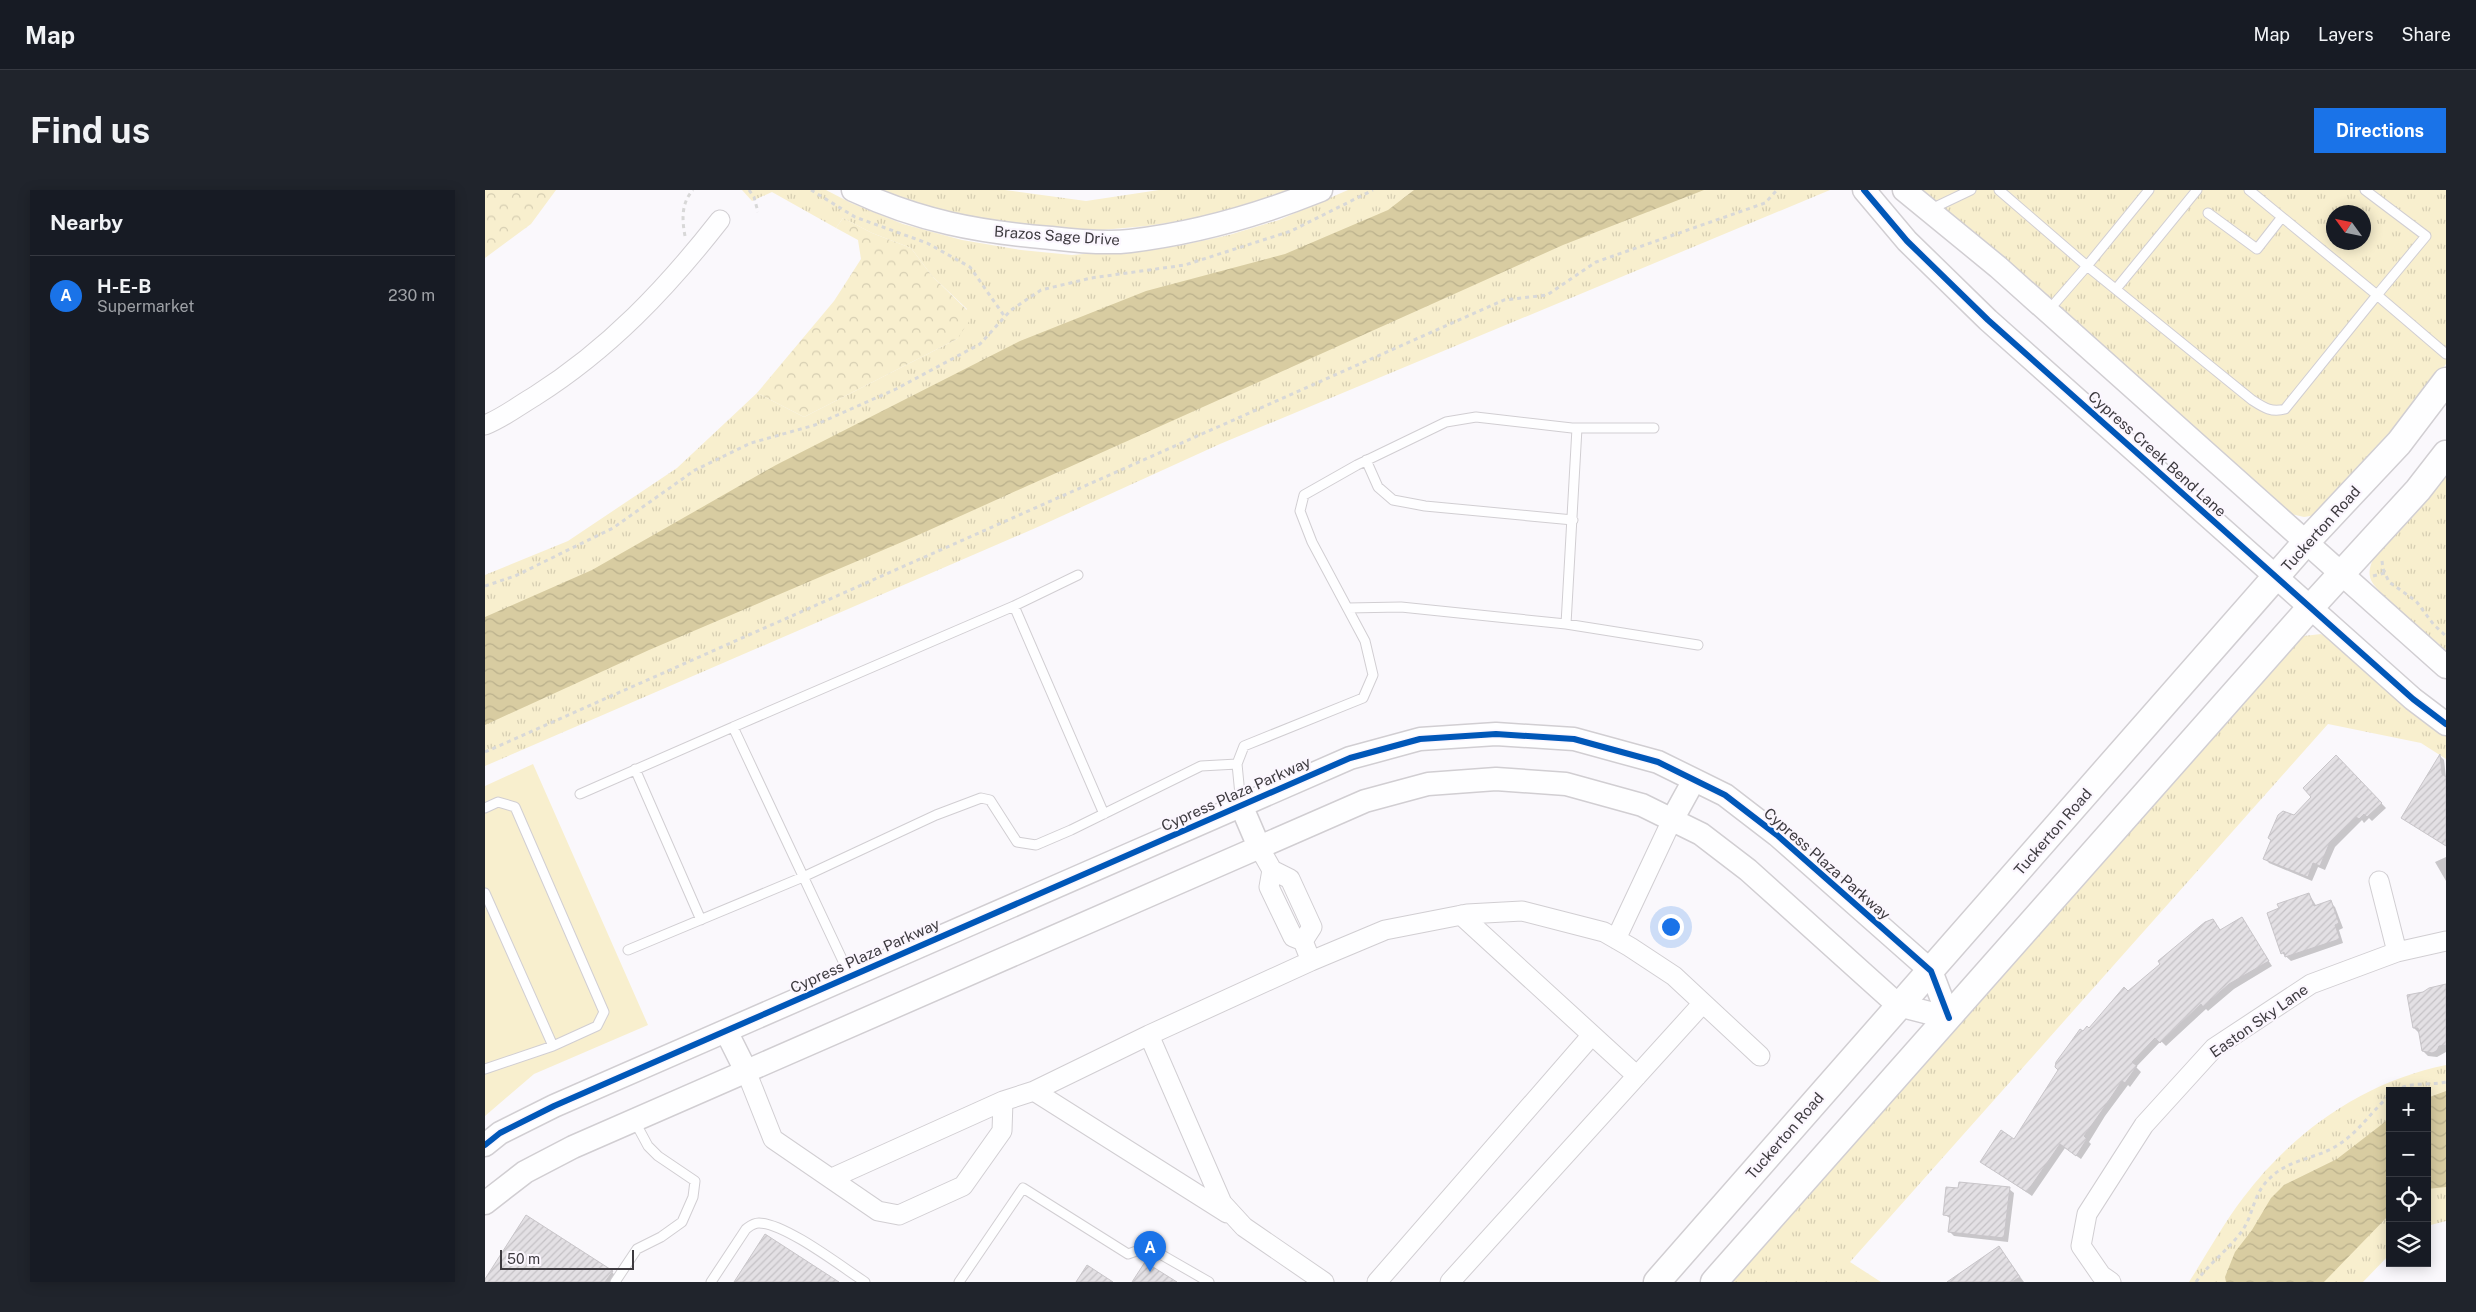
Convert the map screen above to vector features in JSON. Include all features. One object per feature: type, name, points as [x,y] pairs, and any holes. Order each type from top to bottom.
[{"type":"main road","name":"Tuckerton Road","points":[[1657,1282],[2307,541],[2399,443],[2446,381]]},
{"type":"main road","points":[[1713,1282],[1949,1018],[2310,608],[2419,490],[2446,454]]},
{"type":"street","name":"Brazos Sage Drive","points":[[853,190],[883,204],[928,219],[975,230],[1071,240],[1128,241],[1219,225],[1261,213],[1321,190]]},
{"type":"street","name":"Cypress Creek Bend Lane","points":[[1865,190],[1907,241],[1987,320],[2413,699],[2446,724]]},
{"type":"street","points":[[1904,190],[2048,312],[2446,666]]},
{"type":"street","points":[[485,425],[551,386],[603,348],[646,308],[684,266],[720,220]]},
{"type":"street","name":"Cypress Plaza Parkway","points":[[485,1145],[500,1133],[554,1106],[1241,805],[1350,758],[1421,738],[1496,734],[1574,739],[1658,762],[1725,795],[1777,835],[1931,971],[1949,1018]]},
{"type":"street","points":[[485,1203],[525,1172],[634,1120],[1365,801],[1428,784],[1496,779],[1566,784],[1642,805],[1701,834],[1748,870],[1898,1005],[1949,1018]]},
{"type":"street","points":[[1616,939],[1672,820],[1694,780]]},
{"type":"street","points":[[1241,805],[1259,847],[1272,870],[1269,887],[1293,937],[1303,942],[1311,961]]},
{"type":"street","points":[[2379,881],[2397,952]]},
{"type":"street","points":[[832,1178],[1034,1090],[1311,961],[1385,930],[1461,915],[1522,911],[1604,932],[1674,976],[1760,1056]]},
{"type":"street","points":[[1461,915],[1637,1076]]},
{"type":"street","name":"Easton Sky Lane","points":[[2111,1282],[2101,1275],[2081,1246],[2087,1214],[2144,1125],[2214,1048],[2311,984],[2397,952],[2446,941]]},
{"type":"street","points":[[1450,1282],[1703,1003]]},
{"type":"street","points":[[726,1031],[746,1071],[773,1139],[878,1211],[899,1215],[963,1186],[1002,1131],[1003,1102]]},
{"type":"street","points":[[1149,1035],[1222,1203],[1244,1227],[1324,1282]]},
{"type":"street","points":[[1377,1282],[1592,1035]]},
{"type":"street","points":[[1034,1090],[1232,1216]]},
{"type":"lane","points":[[1929,210],[1971,190]]},
{"type":"lane","points":[[1999,190],[2087,266],[2252,400],[2266,409],[2277,411],[2285,409],[2426,236],[2365,190]]},
{"type":"lane","points":[[2048,312],[2149,190]]},
{"type":"lane","points":[[2116,289],[2197,190]]},
{"type":"lane","points":[[2249,190],[2446,354]]},
{"type":"lane","points":[[2208,213],[2257,249],[2282,217]]},
{"type":"lane","points":[[1241,805],[1237,764],[1244,746],[1363,698],[1373,676],[1365,641],[1312,542],[1300,511],[1304,495],[1366,460],[1446,422],[1476,417],[1577,428],[1654,428]]},
{"type":"lane","points":[[1566,624],[1577,428]]},
{"type":"lane","points":[[1366,460],[1378,487],[1393,500],[1425,506],[1573,520]]},
{"type":"lane","points":[[580,794],[1078,576]]},
{"type":"lane","points":[[1013,606],[1104,814]]},
{"type":"lane","points":[[1348,608],[1401,607],[1566,624],[1698,645]]},
{"type":"lane","points":[[733,727],[850,976]]},
{"type":"lane","points":[[628,950],[803,877],[936,814],[981,798],[990,800],[1017,842],[1036,845],[1201,766],[1237,764]]},
{"type":"lane","points":[[635,769],[701,920]]},
{"type":"lane","points":[[485,808],[498,802],[515,807],[604,1012],[597,1026],[553,1046],[485,1069]]},
{"type":"lane","points":[[485,893],[553,1046]]},
{"type":"lane","points":[[615,1282],[637,1249],[661,1237],[682,1222],[693,1197],[695,1181],[658,1156],[648,1146],[634,1120]]},
{"type":"lane","points":[[959,1282],[1023,1188],[1128,1254],[1148,1246],[1209,1282]]},
{"type":"lane","points":[[711,1282],[745,1229],[754,1223],[761,1223],[787,1232],[865,1282]]},
{"type":"path","points":[[686,238],[682,222],[685,198],[693,190]]},
{"type":"path","points":[[749,190],[754,197],[759,212]]},
{"type":"path","points":[[811,190],[855,217],[927,243],[970,267],[1005,316]]},
{"type":"path","points":[[485,586],[515,576],[613,528],[695,470],[743,446],[815,424],[896,389],[980,344],[1005,316],[1041,290],[1091,278],[1185,265],[1291,231],[1373,190]]},
{"type":"path","points":[[485,752],[1504,300],[1547,295],[1596,262],[1765,203],[1777,190]]},
{"type":"path","points":[[2385,573],[2394,587],[2416,601],[2434,625],[2446,636]]},
{"type":"path","points":[[2401,1087],[2405,1084],[2446,1082]]},
{"type":"path","points":[[2196,1282],[2244,1228],[2253,1203],[2269,1178],[2302,1159],[2326,1151],[2341,1143],[2386,1099]]},
{"type":"green space","points":[[485,190],[556,190],[531,224],[485,258]]},
{"type":"green space","points":[[742,190],[826,190],[851,203],[903,224],[962,240],[1021,250],[1072,255],[1178,246],[1229,235],[1279,220],[1348,190],[1830,190],[1220,444],[1040,526],[485,766],[485,575],[568,541],[677,468],[757,393],[804,417],[957,339],[967,309],[932,276],[911,248],[872,233],[843,218],[836,228],[772,192],[752,201]]},
{"type":"green space","points":[[880,190],[1005,190],[1086,201],[1159,190],[1288,190],[1265,200],[1206,217],[1147,226],[1090,231],[976,220],[905,200]]},
{"type":"green space","points":[[1920,190],[2446,190],[2446,364],[2384,442],[2316,515],[2304,517],[2291,514]]},
{"type":"green space","points":[[843,218],[872,233],[911,248],[932,276],[967,310],[970,320],[957,339],[804,417],[757,393],[834,301],[861,259],[858,240],[836,228]]},
{"type":"green space","points":[[2446,474],[2446,650],[2383,595],[2371,580],[2370,567],[2375,554]]},
{"type":"green space","points":[[2321,634],[2341,646],[2423,721],[2446,736],[2446,759],[2421,743],[2328,724],[1850,1262],[1881,1282],[1731,1282],[2297,642],[2304,636]]},
{"type":"green space","points":[[533,764],[648,1025],[534,1074],[485,1116],[485,786]]},
{"type":"green space","points":[[2446,1065],[2446,1221],[2431,1225],[2431,1087],[2386,1087],[2386,1258],[2363,1282],[2189,1282],[2243,1198],[2285,1151],[2308,1131],[2359,1097],[2386,1084]]},
{"type":"water","points":[[1414,190],[1704,190],[1563,245],[916,536],[649,650],[485,725],[485,617],[592,570],[776,465],[1020,341],[1146,291],[1285,254],[1388,210]]},
{"type":"water","points":[[2446,1091],[2446,1187],[2431,1189],[2431,1132],[2431,1097]]},
{"type":"water","points":[[2386,1121],[2386,1218],[2324,1282],[2226,1282],[2225,1277],[2235,1252],[2252,1230],[2271,1198],[2284,1185],[2337,1159]]},
{"type":"building","points":[[2440,754],[2442,774],[2446,777],[2446,846],[2401,818]]},
{"type":"building","points":[[2336,755],[2382,803],[2367,817],[2364,814],[2359,819],[2356,817],[2330,842],[2320,866],[2313,863],[2308,877],[2263,859],[2271,840],[2268,838],[2278,815],[2283,811],[2294,815],[2311,797],[2303,788]]},
{"type":"building","points":[[2309,893],[2314,906],[2331,900],[2339,923],[2335,925],[2340,939],[2285,957],[2284,952],[2281,954],[2267,913],[2279,908],[2277,904]]},
{"type":"building","points":[[2242,917],[2269,961],[2229,984],[2203,1007],[2201,1004],[2160,1043],[2155,1038],[2132,1062],[2137,1066],[2125,1083],[2122,1081],[2084,1136],[2087,1139],[2076,1156],[2060,1144],[2027,1192],[1980,1162],[2001,1130],[2014,1139],[2058,1070],[2055,1067],[2056,1062],[2080,1029],[2083,1031],[2087,1026],[2089,1028],[2124,987],[2128,991],[2160,964],[2158,961],[2205,922],[2213,919],[2220,930]]},
{"type":"building","points":[[2446,984],[2446,1045],[2439,1046],[2437,1051],[2432,1053],[2422,1051],[2418,1028],[2413,1028],[2407,995]]},
{"type":"building","points":[[1959,1182],[2010,1187],[2004,1238],[1948,1232],[1950,1216],[1943,1215],[1946,1187],[1958,1188]]},
{"type":"building","points":[[526,1215],[613,1271],[605,1282],[485,1282],[485,1279]]},
{"type":"building","points":[[765,1234],[839,1282],[734,1282]]},
{"type":"building","points":[[1999,1246],[2020,1277],[2012,1282],[1947,1282]]},
{"type":"building","points":[[1145,1262],[1177,1282],[1132,1282]]},
{"type":"building","points":[[1087,1265],[1113,1282],[1076,1282]]},
{"type":"cycle path","points":[[1864,190],[1907,241],[1988,320],[2413,699],[2446,724]]},
{"type":"cycle path","points":[[485,1145],[500,1133],[554,1106],[1350,758],[1420,739],[1496,734],[1574,739],[1658,762],[1725,795],[1777,835],[1931,971],[1949,1018]]},
{"type":"place","name":"H-E-B","points":[[1150,1272]]}]
